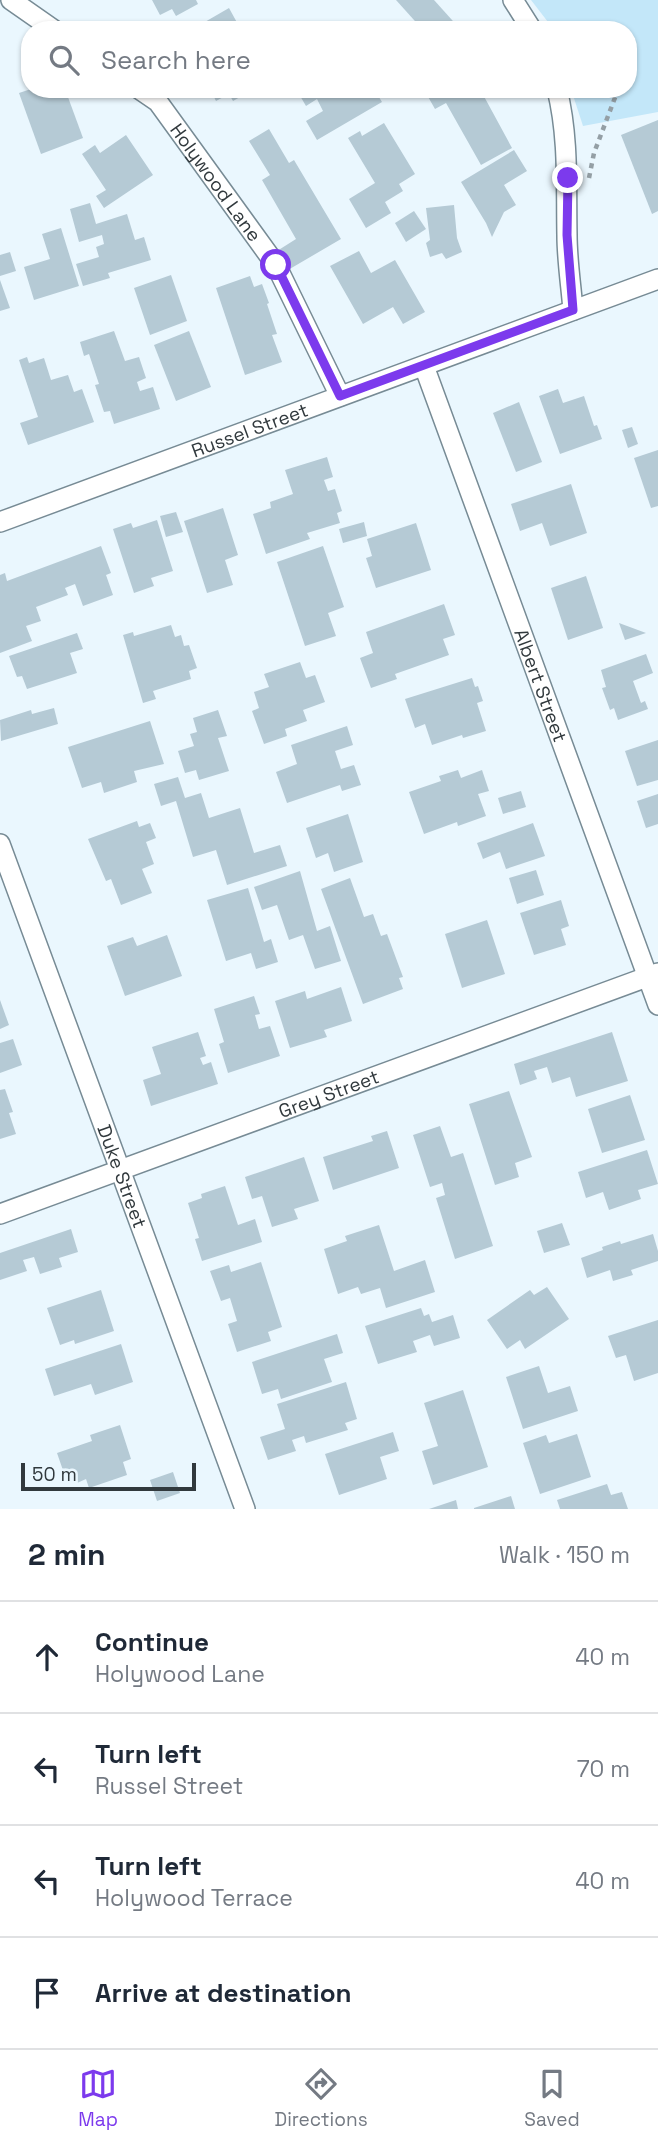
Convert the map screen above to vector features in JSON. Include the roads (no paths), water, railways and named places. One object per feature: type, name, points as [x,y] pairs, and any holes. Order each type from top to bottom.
[{"type":"street","points":[[11,0],[41,21]]},
{"type":"street","points":[[513,0],[526,21]]},
{"type":"street","name":"Holywood Lane","points":[[152,98],[158,102],[276,265],[340,396]]},
{"type":"street","points":[[559,98],[567,155],[567,235],[573,310]]},
{"type":"street","name":"Russel Street","points":[[0,522],[658,279]]},
{"type":"street","name":"Albert Street","points":[[424,366],[653,975],[658,1005]]},
{"type":"street","name":"Duke Street","points":[[0,844],[245,1509]]},
{"type":"street","name":"Grey Street","points":[[0,1214],[653,975]]}]
